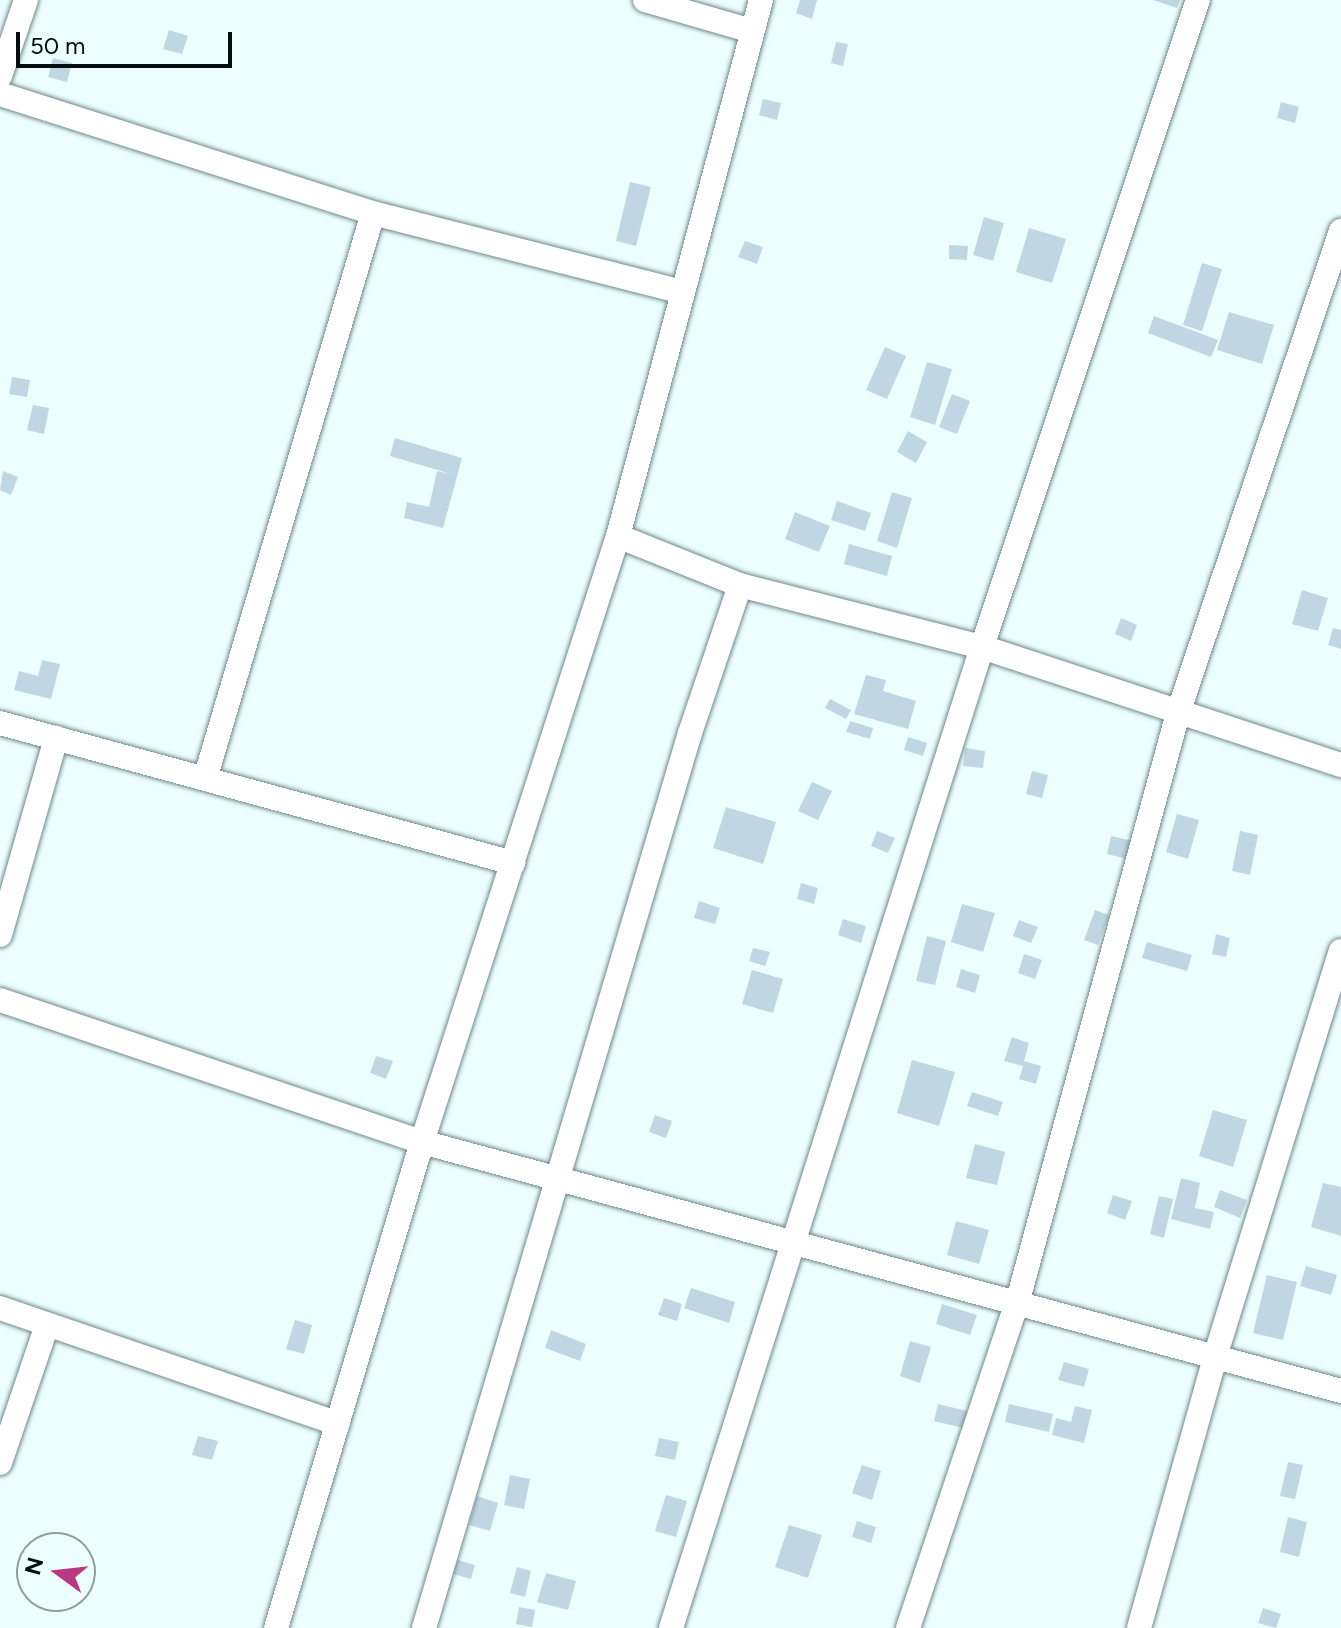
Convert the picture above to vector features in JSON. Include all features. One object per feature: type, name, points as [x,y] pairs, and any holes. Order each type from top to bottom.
[{"type":"street","points":[[0,76],[26,0]]},
{"type":"street","points":[[645,0],[752,31]]},
{"type":"street","points":[[276,1628],[422,1142],[618,536],[761,0]]},
{"type":"street","points":[[671,1628],[982,647],[1198,0]]},
{"type":"street","points":[[0,94],[373,213],[682,292]]},
{"type":"street","points":[[205,779],[373,213]]},
{"type":"street","points":[[908,1628],[1018,1300],[1178,713],[1341,231]]},
{"type":"street","points":[[618,536],[740,585],[982,647],[1341,765]]},
{"type":"street","points":[[424,1628],[690,733],[740,585]]},
{"type":"street","points":[[0,723],[513,863]]},
{"type":"street","points":[[0,935],[56,738]]},
{"type":"street","points":[[1139,1628],[1215,1357],[1341,951]]},
{"type":"street","points":[[0,1000],[422,1142],[793,1243],[1018,1300],[1341,1391]]},
{"type":"street","points":[[0,1308],[338,1424]]},
{"type":"street","points":[[0,1463],[47,1325]]},
{"type":"building","points":[[800,0],[817,0],[812,19],[796,13]]},
{"type":"building","points":[[1153,0],[1180,0],[1177,8]]},
{"type":"building","points":[[169,30],[188,36],[182,54],[163,49]]},
{"type":"building","points":[[836,42],[848,44],[843,66],[831,63]]},
{"type":"building","points":[[53,58],[72,63],[67,82],[48,77]]},
{"type":"building","points":[[763,99],[781,103],[777,120],[759,115]]},
{"type":"building","points":[[1281,102],[1299,107],[1295,123],[1277,118]]},
{"type":"building","points":[[630,182],[651,187],[636,246],[616,241]]},
{"type":"building","points":[[984,217],[1004,223],[993,261],[973,255]]},
{"type":"building","points":[[1029,228],[1066,239],[1052,283],[1016,272]]},
{"type":"building","points":[[745,241],[763,247],[757,264],[738,257]]},
{"type":"building","points":[[949,245],[968,246],[967,260],[949,259]]},
{"type":"building","points":[[1202,263],[1222,269],[1202,331],[1183,325]]},
{"type":"building","points":[[1229,312],[1274,325],[1262,364],[1217,350]]},
{"type":"building","points":[[1154,316],[1218,340],[1211,357],[1148,333]]},
{"type":"building","points":[[885,347],[906,356],[887,399],[866,390]]},
{"type":"building","points":[[927,362],[952,369],[935,425],[910,417]]},
{"type":"building","points":[[12,377],[30,380],[27,397],[9,394]]},
{"type":"building","points":[[952,394],[970,401],[957,434],[939,427]]},
{"type":"building","points":[[33,405],[49,408],[44,434],[27,430]]},
{"type":"building","points":[[908,431],[927,442],[916,463],[897,452]]},
{"type":"building","points":[[395,438],[462,458],[443,528],[404,518],[407,502],[429,507],[437,471],[451,474],[390,456]]},
{"type":"building","points":[[3,471],[18,477],[11,495],[0,490]]},
{"type":"building","points":[[892,492],[912,498],[897,548],[877,541]]},
{"type":"building","points":[[837,501],[871,513],[865,531],[831,520]]},
{"type":"building","points":[[795,512],[830,526],[819,552],[785,539]]},
{"type":"building","points":[[849,544],[892,556],[887,576],[844,564]]},
{"type":"building","points":[[1302,590],[1328,598],[1318,631],[1292,624]]},
{"type":"building","points":[[1121,618],[1137,625],[1131,641],[1115,634]]},
{"type":"building","points":[[1333,628],[1341,630],[1341,649],[1328,645]]},
{"type":"building","points":[[42,660],[60,664],[51,699],[14,690],[19,671],[38,676]]},
{"type":"building","points":[[866,675],[886,680],[883,691],[916,701],[908,729],[854,714]]},
{"type":"building","points":[[830,699],[851,710],[846,719],[825,708]]},
{"type":"building","points":[[850,721],[873,728],[870,739],[846,732]]},
{"type":"building","points":[[908,737],[927,743],[923,756],[904,750]]},
{"type":"building","points":[[965,748],[985,751],[983,768],[963,766]]},
{"type":"building","points":[[1032,771],[1048,775],[1042,798],[1026,794]]},
{"type":"building","points":[[812,782],[832,791],[818,820],[798,811]]},
{"type":"building","points":[[726,807],[776,822],[763,864],[713,848]]},
{"type":"building","points":[[1177,814],[1199,820],[1188,859],[1166,852]]},
{"type":"building","points":[[877,831],[895,838],[888,853],[871,846]]},
{"type":"building","points":[[1240,831],[1258,835],[1250,875],[1232,871]]},
{"type":"building","points":[[1111,836],[1133,841],[1128,859],[1107,854]]},
{"type":"building","points":[[801,883],[818,888],[814,904],[797,899]]},
{"type":"building","points":[[699,901],[720,908],[715,924],[694,918]]},
{"type":"building","points":[[962,904],[995,913],[983,952],[951,942]]},
{"type":"building","points":[[1095,910],[1109,915],[1098,945],[1084,940]]},
{"type":"building","points":[[843,919],[866,926],[861,943],[838,935]]},
{"type":"building","points":[[1019,920],[1038,927],[1031,943],[1013,936]]},
{"type":"building","points":[[1216,934],[1230,938],[1226,957],[1212,954]]},
{"type":"building","points":[[927,936],[946,941],[935,985],[916,981]]},
{"type":"building","points":[[1147,942],[1192,955],[1187,971],[1142,958]]},
{"type":"building","points":[[753,948],[770,952],[765,966],[749,961]]},
{"type":"building","points":[[1024,954],[1042,960],[1035,979],[1018,973]]},
{"type":"building","points":[[961,969],[980,975],[975,993],[956,987]]},
{"type":"building","points":[[752,970],[783,979],[773,1013],[742,1004]]},
{"type":"building","points":[[1012,1037],[1029,1043],[1024,1061],[1041,1066],[1036,1084],[1019,1079],[1023,1066],[1004,1061]]},
{"type":"building","points":[[376,1056],[393,1061],[386,1079],[370,1073]]},
{"type":"building","points":[[912,1060],[955,1072],[939,1126],[897,1113]]},
{"type":"building","points":[[972,1092],[1003,1102],[998,1116],[967,1106]]},
{"type":"building","points":[[1213,1110],[1247,1120],[1233,1167],[1199,1156]]},
{"type":"building","points":[[655,1115],[672,1121],[666,1138],[649,1132]]},
{"type":"building","points":[[975,1144],[1005,1152],[997,1185],[966,1178]]},
{"type":"building","points":[[1181,1178],[1200,1183],[1195,1208],[1214,1212],[1210,1229],[1171,1219]]},
{"type":"building","points":[[1323,1183],[1341,1187],[1341,1236],[1311,1227]]},
{"type":"building","points":[[1220,1190],[1247,1200],[1240,1218],[1214,1207]]},
{"type":"building","points":[[1113,1195],[1132,1201],[1125,1220],[1107,1213]]},
{"type":"building","points":[[1159,1196],[1173,1199],[1164,1238],[1150,1234]]},
{"type":"building","points":[[956,1221],[989,1230],[979,1264],[947,1255]]},
{"type":"building","points":[[1306,1266],[1337,1275],[1331,1295],[1300,1286]]},
{"type":"building","points":[[1267,1275],[1297,1282],[1283,1340],[1253,1333]]},
{"type":"building","points":[[691,1288],[735,1302],[729,1323],[684,1308]]},
{"type":"building","points":[[664,1298],[682,1304],[677,1321],[658,1315]]},
{"type":"building","points":[[942,1304],[977,1315],[970,1335],[936,1324]]},
{"type":"building","points":[[295,1320],[312,1325],[304,1354],[286,1349]]},
{"type":"building","points":[[551,1330],[586,1344],[580,1361],[545,1348]]},
{"type":"building","points":[[910,1341],[931,1347],[920,1383],[900,1376]]},
{"type":"building","points":[[1064,1362],[1089,1369],[1084,1387],[1058,1380]]},
{"type":"building","points":[[938,1404],[971,1412],[967,1429],[934,1421]]},
{"type":"building","points":[[1009,1404],[1053,1414],[1049,1432],[1005,1422]]},
{"type":"building","points":[[1075,1406],[1092,1410],[1084,1443],[1052,1435],[1056,1418],[1071,1422]]},
{"type":"building","points":[[198,1436],[218,1441],[212,1460],[192,1455]]},
{"type":"building","points":[[659,1438],[679,1442],[675,1460],[655,1456]]},
{"type":"building","points":[[1288,1462],[1303,1465],[1295,1499],[1280,1496]]},
{"type":"building","points":[[862,1465],[881,1471],[872,1500],[852,1493]]},
{"type":"building","points":[[510,1475],[530,1479],[524,1509],[504,1505]]},
{"type":"building","points":[[666,1495],[687,1501],[676,1537],[655,1531]]},
{"type":"building","points":[[477,1496],[498,1503],[490,1531],[469,1525]]},
{"type":"building","points":[[1288,1517],[1307,1522],[1299,1557],[1280,1552]]},
{"type":"building","points":[[857,1521],[876,1527],[871,1543],[852,1537]]},
{"type":"building","points":[[789,1525],[822,1535],[808,1578],[775,1567]]},
{"type":"building","points":[[458,1560],[475,1565],[471,1579],[453,1574]]},
{"type":"building","points":[[517,1567],[531,1571],[525,1597],[510,1593]]},
{"type":"building","points":[[546,1573],[576,1581],[568,1610],[537,1602]]},
{"type":"building","points":[[519,1607],[535,1610],[532,1627],[516,1624]]},
{"type":"building","points":[[1263,1608],[1281,1614],[1276,1628],[1258,1623]]}]
